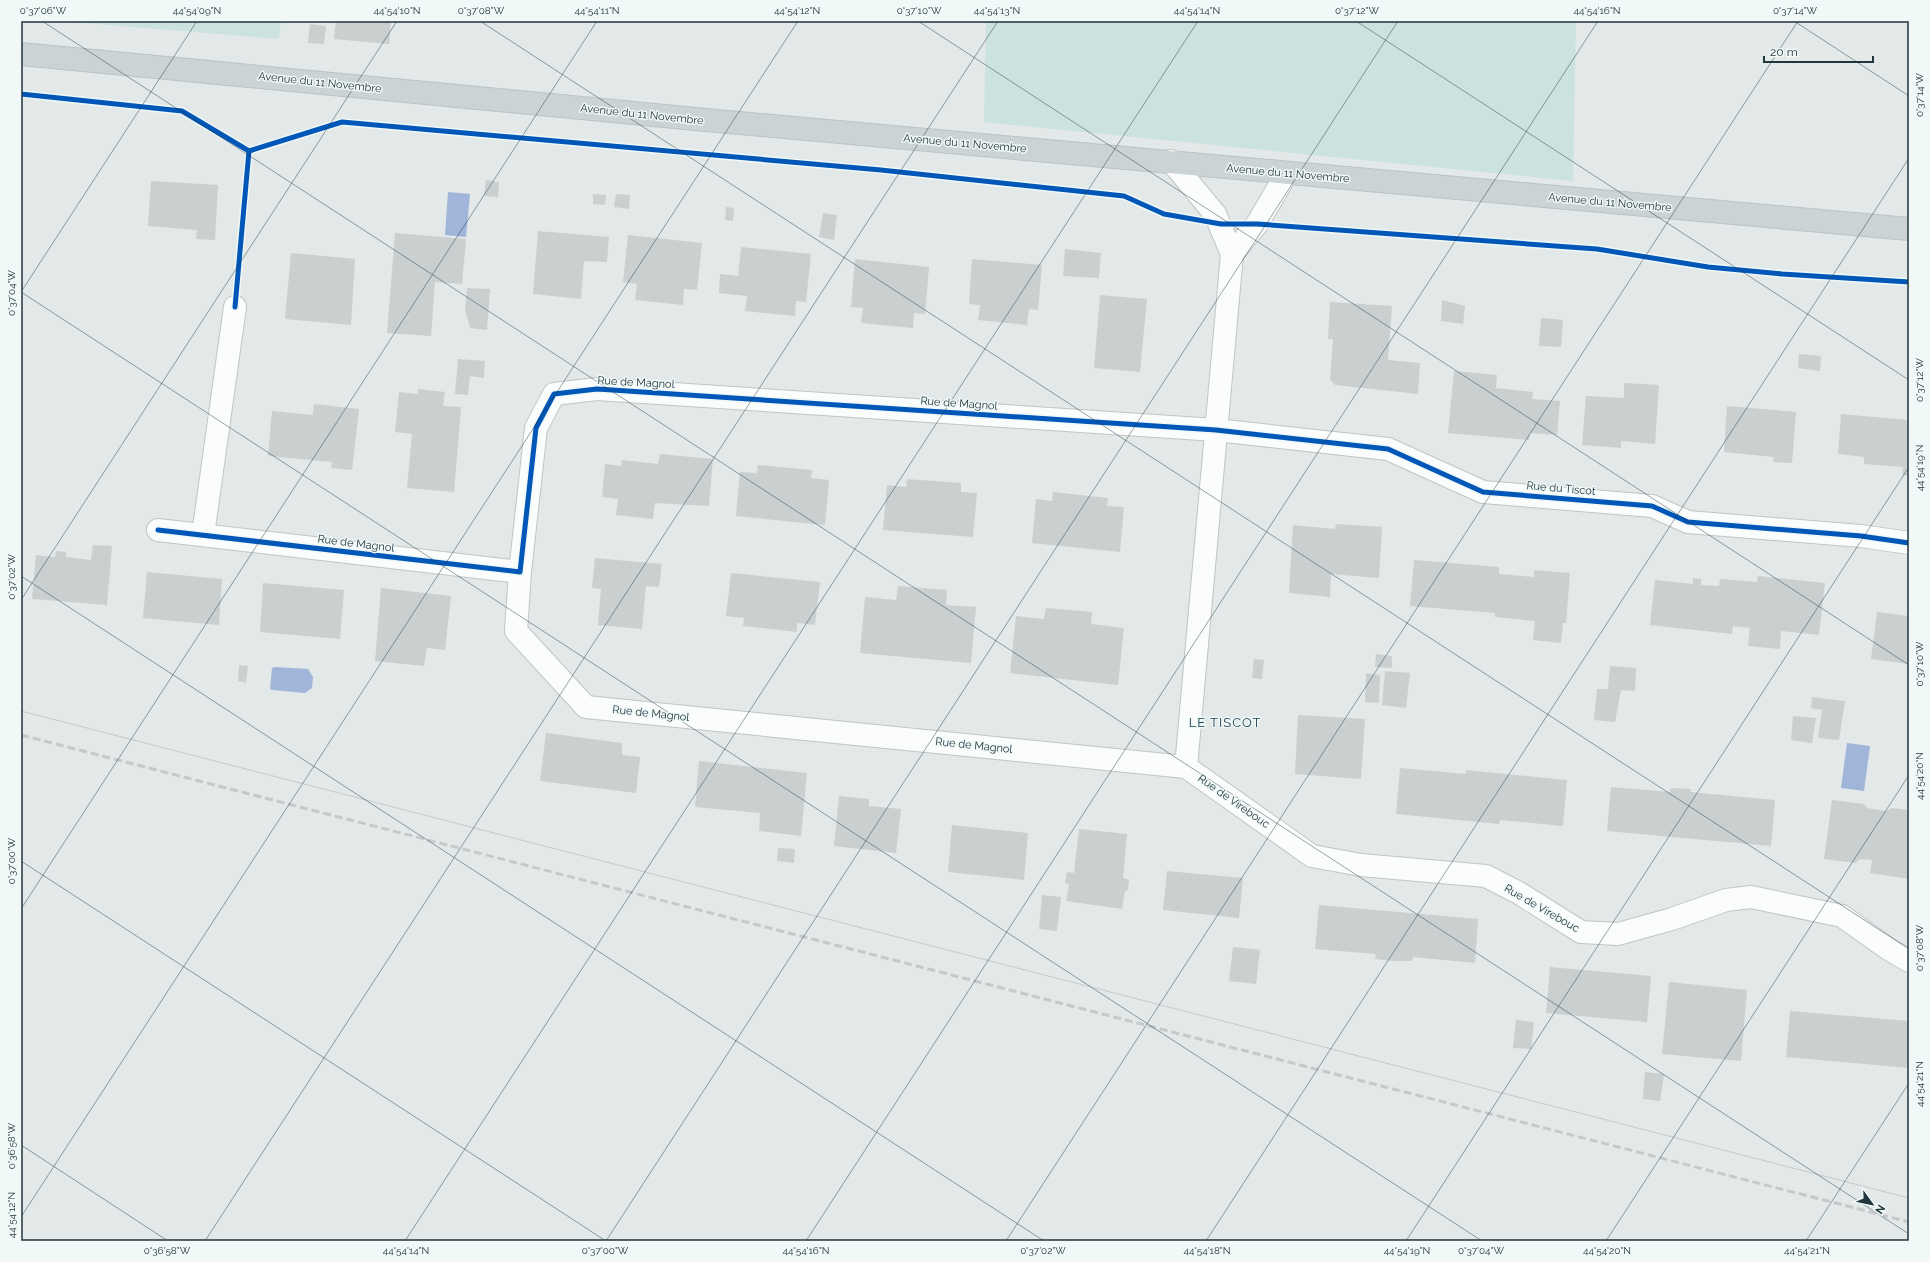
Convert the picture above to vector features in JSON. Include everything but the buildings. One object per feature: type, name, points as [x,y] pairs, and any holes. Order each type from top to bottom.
[{"type":"main road","name":"Avenue du 11 Novembre","points":[[21,54],[706,120],[1909,229]]},
{"type":"street","points":[[1171,161],[1215,214],[1232,254],[1186,767]]},
{"type":"street","points":[[1232,254],[1257,224],[1287,173]]},
{"type":"street","points":[[203,535],[235,307]]},
{"type":"street","name":"Rue de Magnol","points":[[1186,767],[586,706],[516,631],[520,572],[536,428],[554,394],[597,389],[1216,430]]},
{"type":"street","name":"Rue du Tiscot","points":[[1216,430],[1388,449],[1483,492],[1652,506],[1688,522],[1861,536],[1909,544]]},
{"type":"street","name":"Rue de Magnol","points":[[158,530],[520,572]]},
{"type":"street","name":"Rue de Virebouc","points":[[1186,767],[1312,856],[1361,865],[1486,876],[1519,893],[1581,932],[1618,934],[1672,919],[1726,900],[1751,897],[1842,916],[1887,948],[1909,961]]},
{"type":"green space","points":[[60,21],[281,21],[279,39]]},
{"type":"green space","points":[[986,21],[1576,21],[1573,181],[984,122]]},
{"type":"water","points":[[448,192],[470,194],[466,237],[445,235]]},
{"type":"water","points":[[272,668],[308,669],[313,677],[312,688],[305,693],[270,689]]},
{"type":"water","points":[[1847,743],[1870,746],[1864,791],[1841,788]]},
{"type":"tram line","points":[[21,711],[1909,1198]]},
{"type":"railway","points":[[21,735],[1909,1222]]},
{"type":"cycle path","points":[[21,94],[182,111],[249,151],[342,122],[881,170],[1124,196],[1164,214],[1221,224],[1257,224],[1597,249],[1708,267],[1782,274],[1909,282]]},
{"type":"cycle path","points":[[235,307],[249,151]]},
{"type":"cycle path","points":[[158,530],[520,572],[536,428],[554,394],[597,389],[1216,430],[1388,449],[1483,492],[1652,506],[1688,522],[1861,536],[1909,543]]},
{"type":"district","name":"LE TISCOT","points":[[1225,722]]}]
